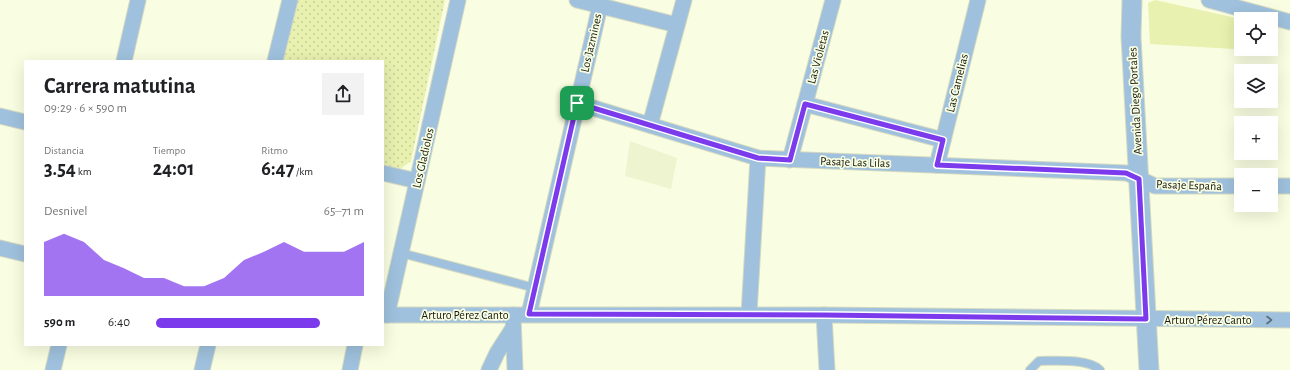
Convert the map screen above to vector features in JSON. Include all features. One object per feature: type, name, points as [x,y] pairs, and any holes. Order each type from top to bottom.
[{"type":"street","points":[[124,60],[137,0]]},
{"type":"street","points":[[275,60],[290,0]]},
{"type":"street","name":"Los Gladiolos","points":[[385,315],[402,253],[458,0]]},
{"type":"street","points":[[577,0],[677,25]]},
{"type":"street","points":[[650,126],[684,0]]},
{"type":"street","name":"Las Violetas","points":[[790,160],[833,0]]},
{"type":"street","name":"Las Camelias","points":[[937,165],[978,0]]},
{"type":"street","name":"Avenida Diego Portales","points":[[1132,0],[1131,37],[1149,370]]},
{"type":"street","points":[[1209,0],[1290,22]]},
{"type":"street","name":"Los Jazmines","points":[[529,314],[600,6]]},
{"type":"street","name":"Pasaje Las Lilas","points":[[577,103],[758,158],[1126,173],[1139,179]]},
{"type":"street","points":[[805,104],[943,140]]},
{"type":"street","points":[[0,116],[24,122]]},
{"type":"street","points":[[749,314],[758,158]]},
{"type":"street","points":[[384,173],[418,181]]},
{"type":"street","name":"Pasaje España","points":[[1139,179],[1155,186],[1234,186]]},
{"type":"street","points":[[1278,186],[1290,186]]},
{"type":"street","points":[[0,248],[24,254]]},
{"type":"street","name":"Arturo Pérez Canto","points":[[385,315],[513,321],[529,314],[749,314],[1290,320]]},
{"type":"street","points":[[824,315],[827,370]]},
{"type":"street","points":[[489,370],[513,321]]},
{"type":"street","points":[[513,321],[515,370]]},
{"type":"street","points":[[53,370],[58,346]]},
{"type":"street","points":[[202,370],[208,346]]},
{"type":"street","points":[[350,370],[355,346]]},
{"type":"lane","points":[[402,253],[535,288]]},
{"type":"lane","points":[[1030,370],[1040,361],[1089,364],[1100,370]]},
{"type":"shaded area","points":[[630,141],[677,158],[671,189],[625,176]]},
{"type":"green space","points":[[296,0],[445,0],[411,161],[399,170],[384,166],[384,60],[281,60]]},
{"type":"green space","points":[[1155,0],[1234,17],[1234,49],[1150,44],[1148,3]]},
{"type":"route","points":[[577,103],[758,158],[790,160],[805,104],[943,140],[937,165],[1126,173],[1139,179],[1146,319],[824,315],[529,314],[577,103]]}]
